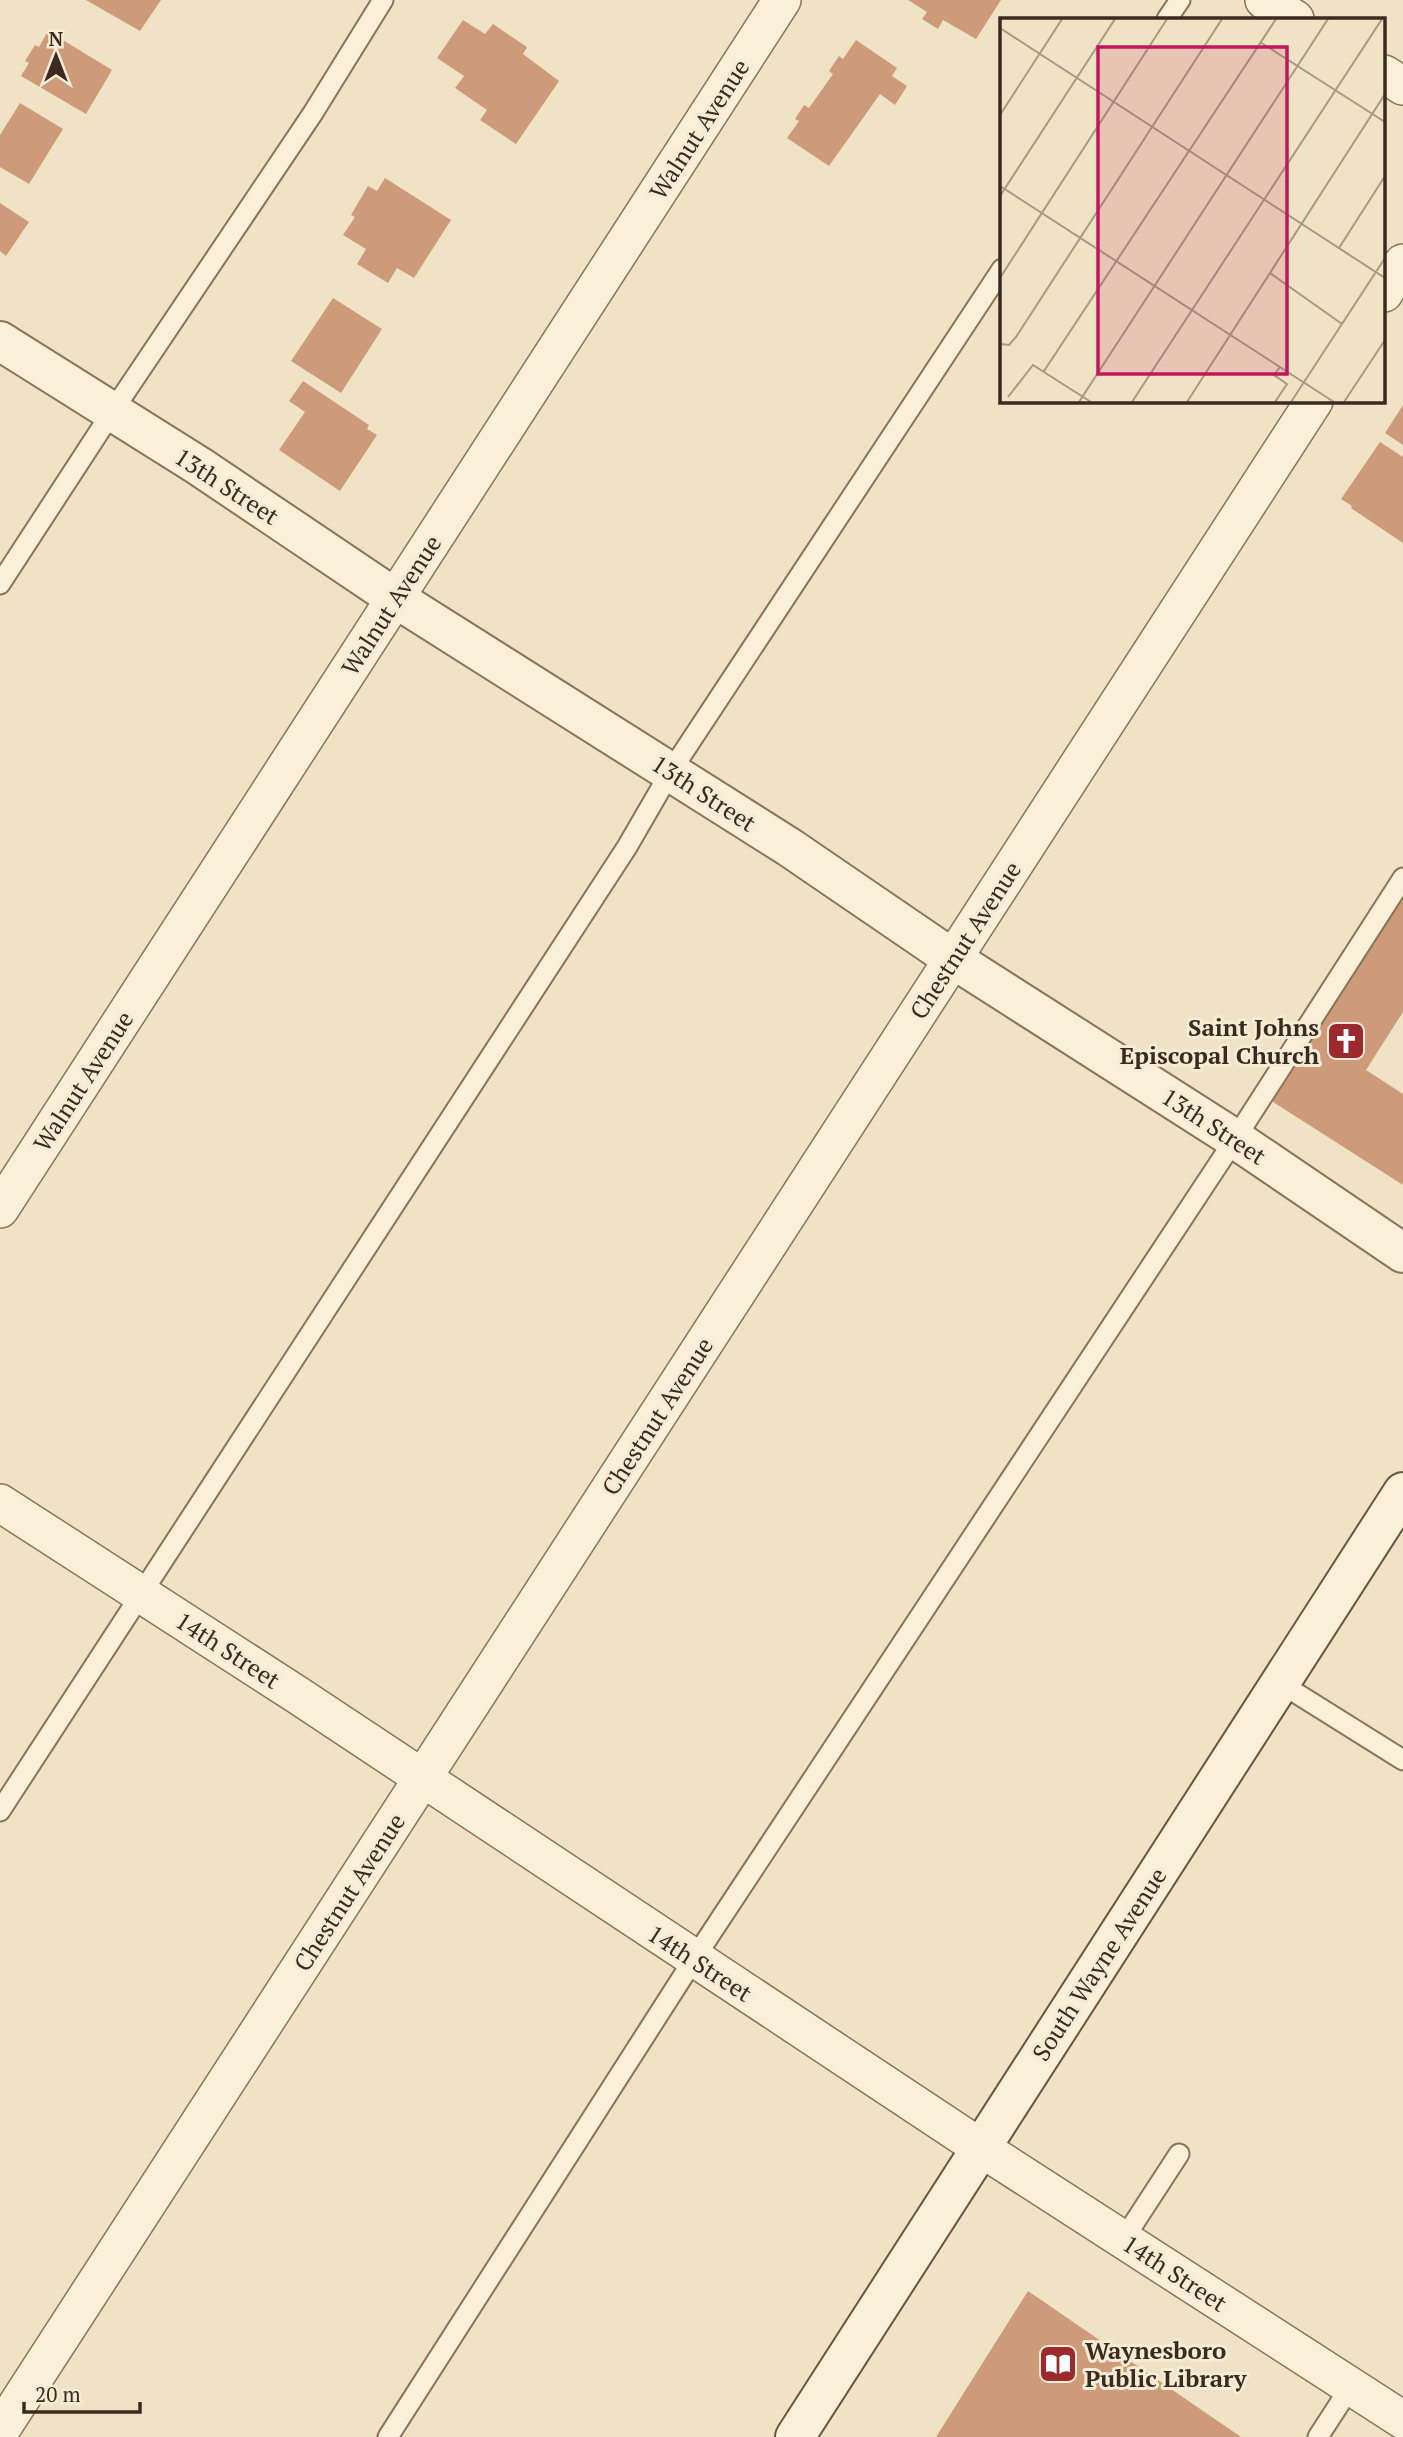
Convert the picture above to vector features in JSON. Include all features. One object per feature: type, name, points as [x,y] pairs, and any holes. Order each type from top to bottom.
[{"type":"street","name":"Walnut Avenue","points":[[0,1209],[782,0]]},
{"type":"street","points":[[1264,0],[1293,18]]},
{"type":"street","points":[[1386,75],[1403,86]]},
{"type":"street","points":[[1386,290],[1403,263]]},
{"type":"street","name":"13th Street","points":[[0,341],[199,466],[395,598],[789,847],[953,959],[1235,1139],[1403,1252]]},
{"type":"street","name":"Chestnut Avenue","points":[[0,2431],[1313,402]]},
{"type":"street","name":"South Wayne Avenue","points":[[795,2437],[1403,1492]]},
{"type":"street","name":"14th Street","points":[[0,1503],[296,1694],[981,2148],[1403,2420]]},
{"type":"lane","points":[[0,584],[313,113],[383,0]]},
{"type":"lane","points":[[1168,18],[1180,0]]},
{"type":"lane","points":[[0,1811],[627,847],[671,772],[1000,272]]},
{"type":"lane","points":[[388,2437],[694,1959],[1235,1139],[1403,878]]},
{"type":"lane","points":[[1280,1683],[1403,1760]]},
{"type":"lane","points":[[1123,2240],[1179,2154]]},
{"type":"lane","points":[[1318,2437],[1350,2386]]},
{"type":"building","points":[[86,0],[161,0],[140,31]]},
{"type":"building","points":[[908,0],[1001,0],[976,39],[943,20],[938,29],[922,19],[927,12]]},
{"type":"building","points":[[463,20],[485,34],[493,24],[527,47],[523,54],[559,81],[516,144],[480,120],[487,110],[455,88],[464,76],[437,58]]},
{"type":"building","points":[[48,31],[112,70],[86,114],[21,76],[29,63],[25,61],[35,45],[39,47]]},
{"type":"building","points":[[856,40],[897,68],[892,76],[907,86],[895,105],[880,94],[829,166],[787,138],[799,121],[795,119],[804,105],[809,108],[833,74],[829,71],[839,56],[843,59]]},
{"type":"building","points":[[20,103],[63,129],[29,184],[0,167],[0,135]]},
{"type":"building","points":[[385,178],[451,220],[414,278],[397,268],[388,283],[357,264],[366,249],[343,235],[355,217],[351,215],[368,186],[377,191]]},
{"type":"building","points":[[0,203],[29,222],[6,256],[0,251]]},
{"type":"building","points":[[333,298],[382,329],[341,393],[291,361]]},
{"type":"building","points":[[303,381],[369,425],[367,429],[377,435],[340,491],[279,450],[305,412],[289,401]]},
{"type":"building","points":[[1403,405],[1403,445],[1385,433]]},
{"type":"building","points":[[1380,442],[1403,457],[1403,543],[1341,499]]},
{"type":"building","name":"Saint Johns Episcopal Church","points":[[1403,894],[1403,1012],[1366,1070],[1403,1094],[1403,1185],[1270,1100]]},
{"type":"building","name":"Waynesboro Public Library","points":[[1028,2291],[1241,2437],[936,2437]]},
{"type":"place","name":"Saint Johns Episcopal Church","points":[[1346,1041]]},
{"type":"place","name":"Waynesboro Public Library","points":[[1058,2364]]}]
